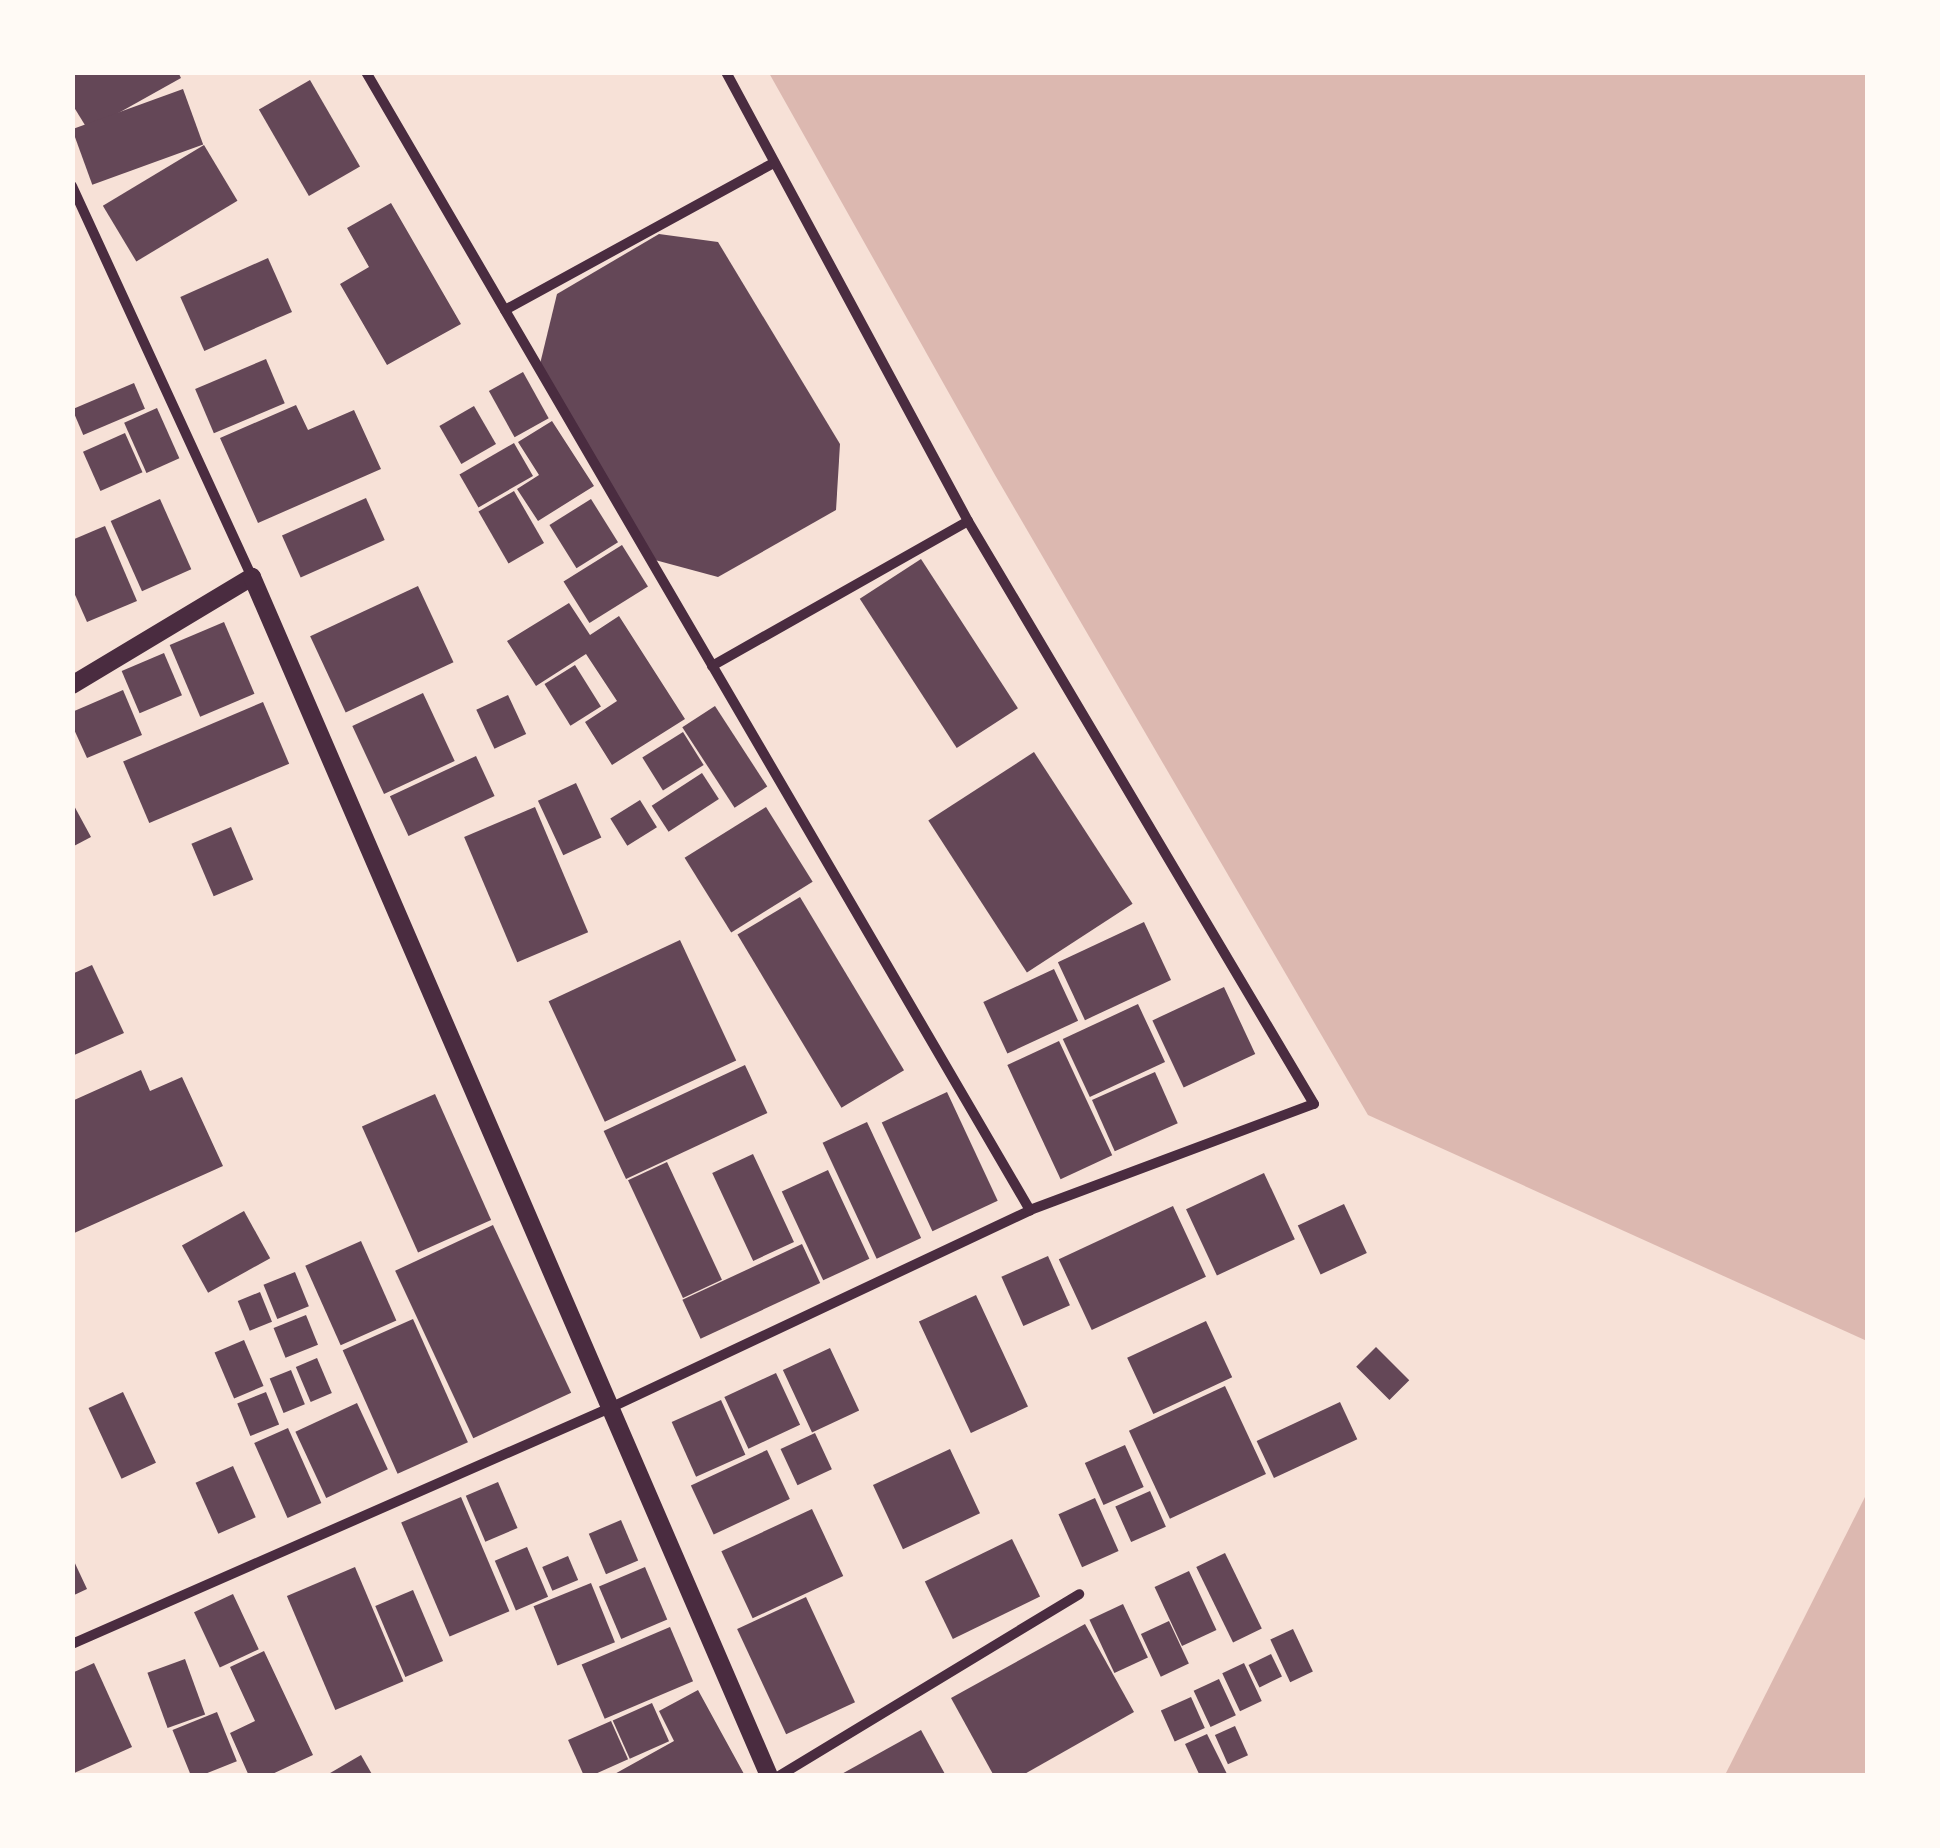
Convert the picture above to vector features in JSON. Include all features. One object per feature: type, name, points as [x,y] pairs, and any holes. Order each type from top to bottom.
[{"type":"street","points":[[366,72],[1030,1210]]},
{"type":"street","points":[[72,1644],[610,1408],[1030,1210],[1314,1104],[968,520],[726,72]]},
{"type":"street","points":[[505,310],[774,162]]},
{"type":"street","points":[[72,186],[252,577],[769,1776]]},
{"type":"street","points":[[712,666],[968,520]]},
{"type":"street","points":[[72,685],[252,577]]},
{"type":"street","points":[[779,1776],[1079,1594]]},
{"type":"shaded area","points":[[769,73],[1867,73],[1867,1341],[1368,1115],[995,475]]},
{"type":"shaded area","points":[[1867,1493],[1867,1775],[1725,1775]]},
{"type":"building","points":[[72,72],[178,72],[181,78],[88,130],[72,104]]},
{"type":"building","points":[[310,80],[360,167],[309,196],[259,110]]},
{"type":"building","points":[[183,89],[203,144],[92,185],[72,129]]},
{"type":"building","points":[[204,145],[237,201],[136,261],[103,206]]},
{"type":"building","points":[[391,203],[461,324],[387,365],[340,284],[369,267],[347,228]]},
{"type":"building","points":[[659,234],[718,242],[840,444],[836,510],[718,577],[655,560],[540,364],[557,294]]},
{"type":"building","points":[[268,258],[292,312],[204,351],[180,297]]},
{"type":"building","points":[[266,359],[285,403],[214,433],[195,389]]},
{"type":"building","points":[[523,372],[549,418],[515,437],[489,391]]},
{"type":"building","points":[[134,383],[145,409],[83,435],[72,409]]},
{"type":"building","points":[[296,405],[308,430],[354,410],[381,469],[258,523],[220,438]]},
{"type":"building","points":[[474,406],[496,444],[461,464],[439,426]]},
{"type":"building","points":[[157,408],[179,458],[146,473],[124,423]]},
{"type":"building","points":[[552,421],[594,486],[538,521],[517,489],[539,475],[518,442]]},
{"type":"building","points":[[125,433],[142,472],[100,491],[83,452]]},
{"type":"building","points":[[514,443],[533,476],[478,507],[459,474]]},
{"type":"building","points":[[514,491],[544,543],[508,563],[478,512]]},
{"type":"building","points":[[366,498],[385,540],[301,577],[282,535]]},
{"type":"building","points":[[160,499],[191,569],[142,591],[111,521]]},
{"type":"building","points":[[591,499],[618,542],[576,568],[549,525]]},
{"type":"building","points":[[105,526],[137,601],[87,622],[72,588],[72,540]]},
{"type":"building","points":[[622,545],[648,587],[589,623],[563,582]]},
{"type":"building","points":[[921,559],[1018,708],[957,748],[860,599]]},
{"type":"building","points":[[418,586],[453,662],[346,712],[310,636]]},
{"type":"building","points":[[569,603],[590,635],[619,616],[685,719],[612,765],[585,722],[617,701],[586,654],[536,686],[507,641]]},
{"type":"building","points":[[224,622],[254,694],[200,717],[170,645]]},
{"type":"building","points":[[164,653],[182,695],[140,713],[122,671]]},
{"type":"building","points":[[575,665],[601,707],[570,726],[544,684]]},
{"type":"building","points":[[123,690],[142,735],[87,758],[72,725],[72,712]]},
{"type":"building","points":[[423,693],[455,761],[384,794],[352,726]]},
{"type":"building","points":[[508,695],[526,734],[494,749],[476,710]]},
{"type":"building","points":[[263,702],[289,764],[149,823],[123,761]]},
{"type":"building","points":[[715,706],[767,787],[735,808],[682,727]]},
{"type":"building","points":[[683,732],[704,765],[663,791],[642,757]]},
{"type":"building","points":[[1034,752],[1133,904],[1027,972],[928,821]]},
{"type":"building","points":[[476,756],[495,796],[408,836],[390,796]]},
{"type":"building","points":[[702,773],[719,799],[669,832],[652,806]]},
{"type":"building","points":[[576,783],[601,837],[563,855],[538,801]]},
{"type":"building","points":[[640,800],[657,827],[627,846],[610,819]]},
{"type":"building","points":[[72,802],[91,837],[72,847]]},
{"type":"building","points":[[535,807],[588,932],[517,962],[464,837]]},
{"type":"building","points":[[766,807],[813,882],[731,933],[685,858]]},
{"type":"building","points":[[231,827],[253,879],[214,896],[191,844]]},
{"type":"building","points":[[800,897],[904,1070],[841,1108],[737,935]]},
{"type":"building","points":[[1144,922],[1171,980],[1085,1020],[1058,962]]},
{"type":"building","points":[[680,940],[736,1061],[605,1122],[549,1001]]},
{"type":"building","points":[[92,965],[124,1033],[72,1056],[72,974]]},
{"type":"building","points":[[1054,969],[1078,1021],[1007,1054],[983,1002]]},
{"type":"building","points":[[1224,987],[1255,1054],[1184,1087],[1152,1020]]},
{"type":"building","points":[[1138,1004],[1165,1062],[1090,1097],[1063,1039]]},
{"type":"building","points":[[1059,1041],[1112,1155],[1061,1179],[1007,1065]]},
{"type":"building","points":[[745,1065],[767,1113],[626,1179],[604,1131]]},
{"type":"building","points":[[141,1070],[150,1091],[182,1077],[223,1166],[72,1234],[72,1101]]},
{"type":"building","points":[[1155,1072],[1178,1123],[1115,1151],[1092,1100]]},
{"type":"building","points":[[947,1092],[998,1201],[932,1231],[882,1122]]},
{"type":"building","points":[[435,1094],[491,1220],[418,1253],[362,1127]]},
{"type":"building","points":[[867,1122],[921,1238],[877,1259],[823,1143]]},
{"type":"building","points":[[753,1154],[794,1242],[753,1261],[712,1173]]},
{"type":"building","points":[[667,1162],[722,1280],[683,1298],[628,1180]]},
{"type":"building","points":[[828,1170],[869,1259],[823,1280],[782,1192]]},
{"type":"building","points":[[1264,1173],[1295,1239],[1217,1276],[1186,1209]]},
{"type":"building","points":[[1344,1204],[1367,1253],[1321,1274],[1298,1226]]},
{"type":"building","points":[[1173,1206],[1206,1277],[1092,1330],[1059,1259]]},
{"type":"building","points":[[244,1211],[270,1258],[208,1293],[182,1245]]},
{"type":"building","points":[[493,1225],[571,1393],[473,1438],[395,1271]]},
{"type":"building","points":[[361,1241],[396,1320],[341,1345],[305,1266]]},
{"type":"building","points":[[802,1244],[820,1283],[701,1339],[682,1300]]},
{"type":"building","points":[[1048,1256],[1070,1305],[1023,1326],[1001,1277]]},
{"type":"building","points":[[295,1272],[309,1306],[277,1319],[263,1285]]},
{"type":"building","points":[[260,1292],[272,1322],[250,1331],[238,1301]]},
{"type":"building","points":[[976,1295],[1028,1406],[971,1433],[919,1322]]},
{"type":"building","points":[[306,1315],[318,1345],[286,1358],[274,1328]]},
{"type":"building","points":[[413,1319],[468,1442],[398,1474],[343,1350]]},
{"type":"building","points":[[1206,1321],[1232,1377],[1153,1414],[1127,1358]]},
{"type":"building","points":[[244,1340],[264,1386],[234,1399],[215,1353]]},
{"type":"building","points":[[1376,1347],[1409,1380],[1389,1400],[1356,1367]]},
{"type":"building","points":[[830,1348],[859,1411],[812,1433],[783,1370]]},
{"type":"building","points":[[317,1358],[332,1393],[311,1402],[296,1367]]},
{"type":"building","points":[[291,1370],[305,1404],[284,1413],[270,1379]]},
{"type":"building","points":[[776,1373],[800,1425],[748,1449],[724,1397]]},
{"type":"building","points":[[1225,1386],[1266,1474],[1170,1519],[1129,1431]]},
{"type":"building","points":[[123,1392],[156,1463],[122,1479],[89,1408]]},
{"type":"building","points":[[266,1392],[279,1424],[250,1436],[237,1404]]},
{"type":"building","points":[[721,1400],[745,1455],[696,1477],[672,1422]]},
{"type":"building","points":[[1340,1402],[1357,1439],[1274,1478],[1257,1441]]},
{"type":"building","points":[[357,1403],[388,1469],[326,1498],[295,1432]]},
{"type":"building","points":[[288,1428],[321,1503],[288,1518],[254,1443]]},
{"type":"building","points":[[815,1433],[832,1469],[797,1485],[781,1449]]},
{"type":"building","points":[[1125,1445],[1144,1487],[1104,1505],[1085,1463]]},
{"type":"building","points":[[950,1449],[980,1513],[903,1549],[873,1485]]},
{"type":"building","points":[[767,1450],[790,1499],[714,1534],[691,1485]]},
{"type":"building","points":[[233,1466],[256,1517],[218,1534],[196,1483]]},
{"type":"building","points":[[498,1482],[518,1528],[485,1542],[466,1496]]},
{"type":"building","points":[[1150,1491],[1166,1527],[1131,1542],[1115,1506]]},
{"type":"building","points":[[461,1497],[509,1611],[450,1637],[401,1522]]},
{"type":"building","points":[[1095,1498],[1119,1551],[1082,1567],[1058,1514]]},
{"type":"building","points":[[812,1509],[843,1576],[753,1618],[721,1551]]},
{"type":"building","points":[[621,1520],[638,1561],[606,1574],[589,1534]]},
{"type":"building","points":[[1012,1539],[1040,1597],[953,1639],[925,1582]]},
{"type":"building","points":[[527,1547],[548,1597],[516,1610],[495,1561]]},
{"type":"building","points":[[1225,1553],[1262,1628],[1233,1643],[1196,1567]]},
{"type":"building","points":[[568,1556],[578,1580],[552,1591],[542,1567]]},
{"type":"building","points":[[72,1557],[87,1589],[72,1596]]},
{"type":"building","points":[[355,1567],[403,1681],[335,1710],[287,1596]]},
{"type":"building","points":[[645,1567],[667,1619],[621,1639],[599,1587]]},
{"type":"building","points":[[1189,1571],[1216,1630],[1182,1646],[1155,1587]]},
{"type":"building","points":[[591,1583],[615,1642],[557,1666],[534,1606]]},
{"type":"building","points":[[413,1590],[443,1661],[405,1677],[375,1606]]},
{"type":"building","points":[[233,1594],[259,1649],[220,1667],[194,1612]]},
{"type":"building","points":[[806,1597],[855,1702],[786,1734],[737,1629]]},
{"type":"building","points":[[1123,1604],[1148,1657],[1114,1673],[1089,1620]]},
{"type":"building","points":[[1169,1621],[1189,1664],[1161,1677],[1141,1634]]},
{"type":"building","points":[[1085,1624],[1134,1712],[1021,1776],[994,1776],[951,1698]]},
{"type":"building","points":[[670,1627],[693,1681],[605,1719],[582,1665]]},
{"type":"building","points":[[1293,1629],[1313,1672],[1290,1682],[1270,1640]]},
{"type":"building","points":[[264,1651],[313,1755],[268,1776],[249,1776],[230,1733],[255,1721],[230,1667]]},
{"type":"building","points":[[1271,1654],[1282,1676],[1259,1687],[1249,1665]]},
{"type":"building","points":[[185,1659],[205,1714],[168,1728],[147,1673]]},
{"type":"building","points":[[94,1663],[132,1747],[72,1774],[72,1673]]},
{"type":"building","points":[[1244,1663],[1262,1701],[1240,1711],[1222,1673]]},
{"type":"building","points":[[1219,1679],[1236,1715],[1211,1727],[1194,1691]]},
{"type":"building","points":[[698,1690],[744,1774],[611,1776],[674,1741],[659,1711]]},
{"type":"building","points":[[1191,1697],[1205,1728],[1175,1741],[1161,1710]]},
{"type":"building","points":[[652,1703],[669,1741],[630,1759],[613,1720]]},
{"type":"building","points":[[217,1712],[237,1761],[191,1776],[172,1730]]},
{"type":"building","points":[[611,1721],[628,1759],[584,1776],[568,1740]]},
{"type":"building","points":[[1235,1726],[1248,1755],[1228,1764],[1215,1735]]},
{"type":"building","points":[[921,1730],[946,1776],[838,1776]]},
{"type":"building","points":[[1207,1734],[1228,1776],[1200,1776],[1185,1744]]},
{"type":"building","points":[[361,1755],[373,1776],[325,1776]]}]
